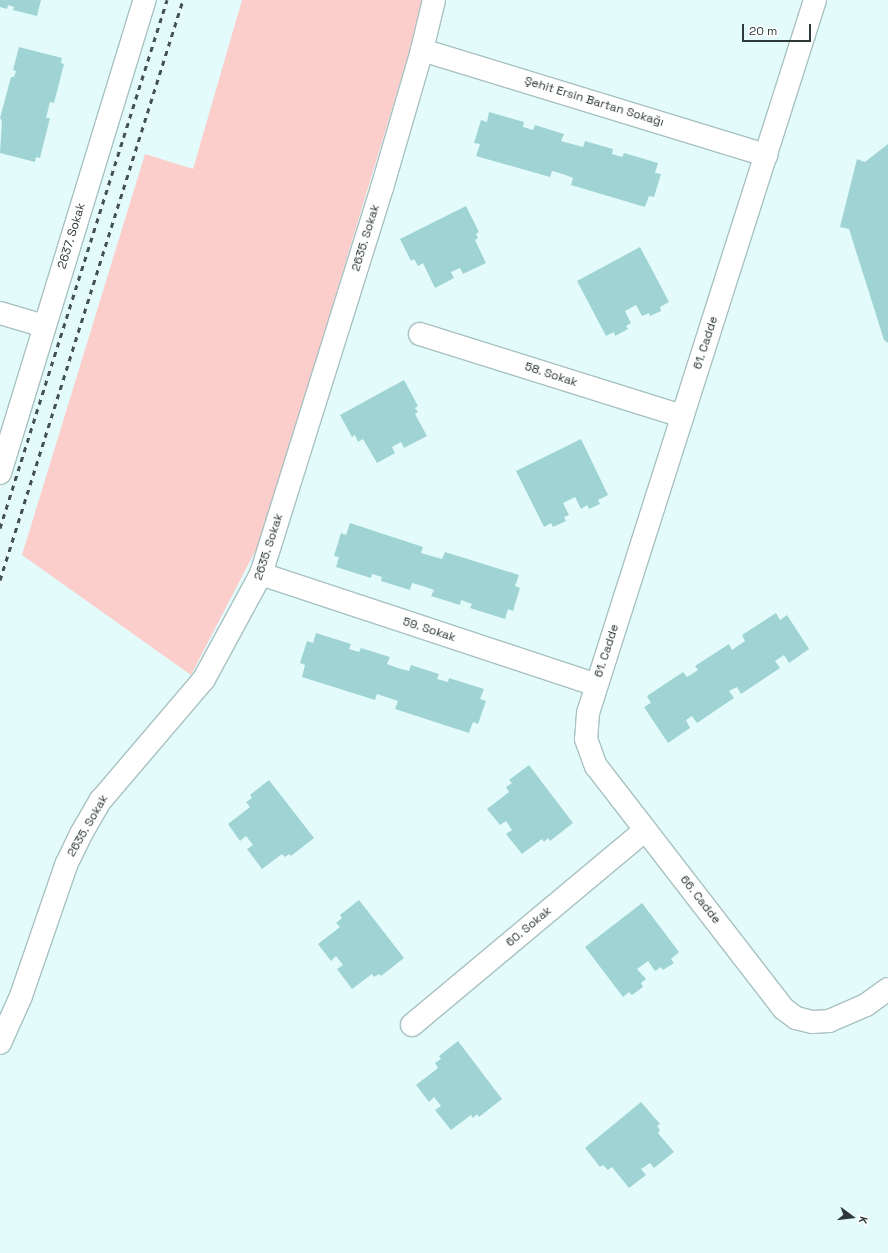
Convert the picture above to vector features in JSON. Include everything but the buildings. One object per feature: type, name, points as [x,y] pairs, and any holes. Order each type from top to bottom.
[{"type":"street","name":"2637. Sokak","points":[[0,473],[145,0]]},
{"type":"street","name":"2635. Sokak","points":[[0,1044],[21,996],[64,871],[81,834],[101,800],[204,680],[261,574],[422,50],[434,0]]},
{"type":"street","name":"61. Cadde","points":[[596,685],[815,0]]},
{"type":"street","name":"Şehit Ersin Bartan Sokağı","points":[[422,50],[766,155]]},
{"type":"street","points":[[0,313],[44,326]]},
{"type":"street","name":"58. Sokak","points":[[420,334],[682,416]]},
{"type":"street","name":"59. Sokak","points":[[261,574],[596,685]]},
{"type":"street","name":"66. Cadde","points":[[596,685],[586,722],[588,748],[596,766],[784,1009],[796,1018],[812,1022],[829,1021],[866,1005],[888,989]]},
{"type":"street","name":"60. Sokak","points":[[412,1025],[646,830]]},
{"type":"shaded area","points":[[242,0],[422,0],[415,33],[262,538],[191,675],[22,555],[145,154],[193,169]]},
{"type":"railway","points":[[0,528],[167,0]]},
{"type":"railway","points":[[0,580],[183,0]]}]
